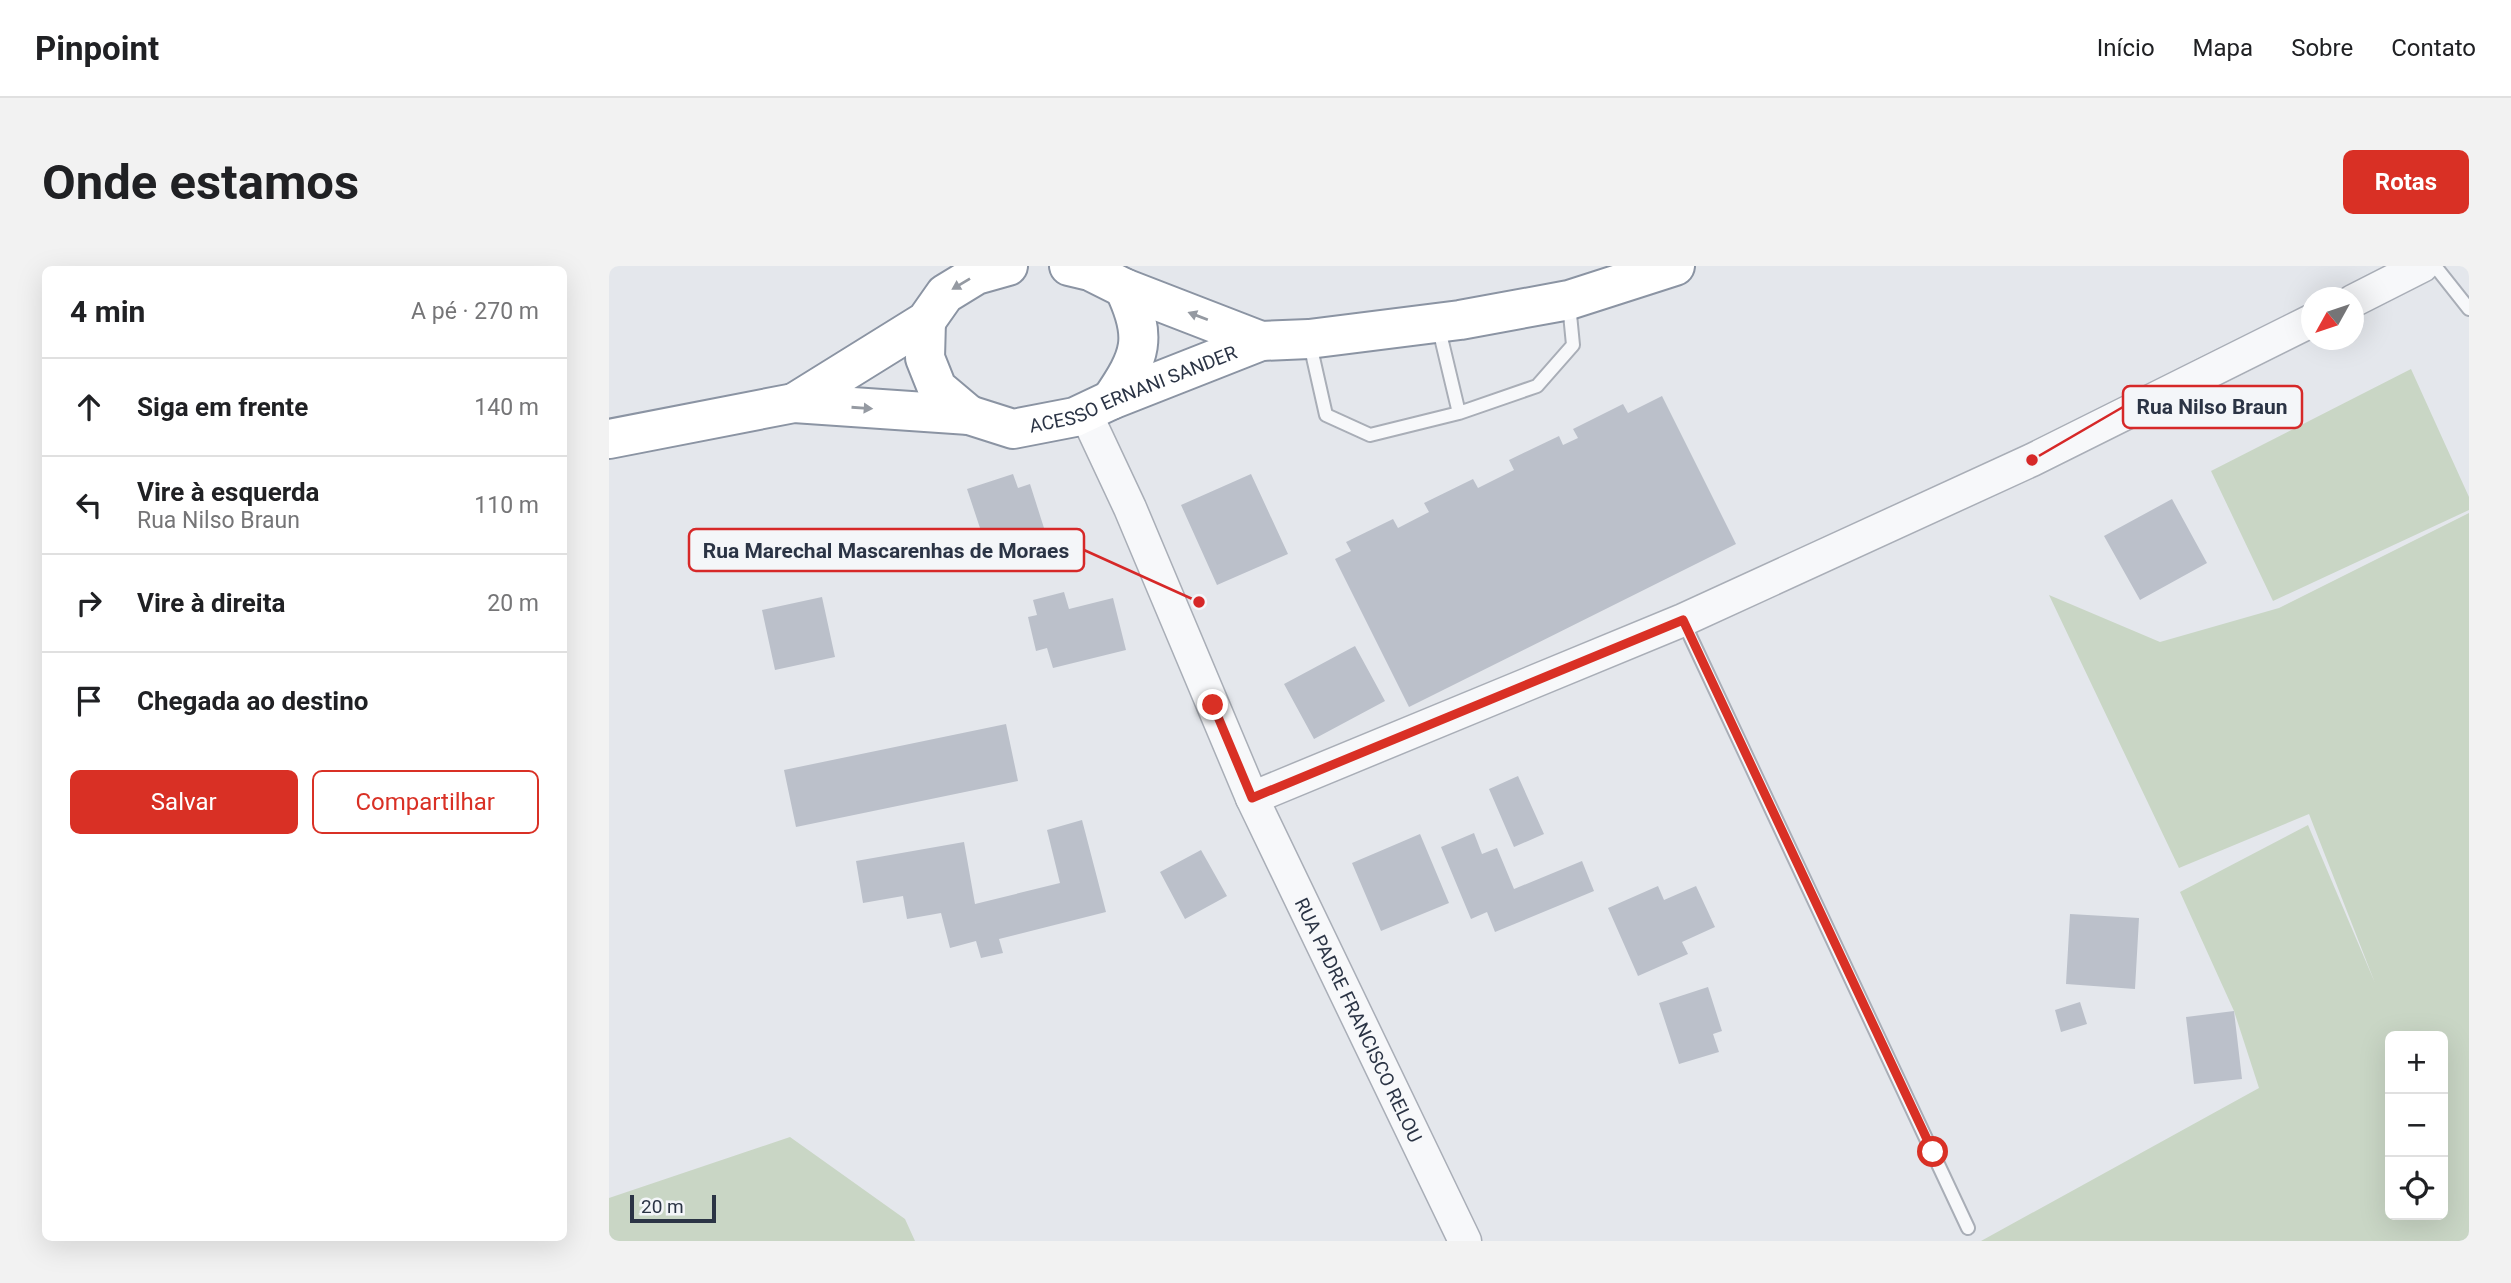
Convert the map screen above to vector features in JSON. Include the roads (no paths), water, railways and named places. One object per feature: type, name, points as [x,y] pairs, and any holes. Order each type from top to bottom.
[{"type":"highway","name":"ACESSO ERNANI SANDER","points":[[794,403],[926,321],[945,294],[976,275],[1008,266]]},
{"type":"highway","name":"ACESSO ERNANI SANDER","points":[[1069,266],[1090,271],[1125,288],[1261,341]]},
{"type":"highway","name":"ACESSO ERNANI SANDER","points":[[609,439],[794,403],[969,415],[1013,429],[1075,417],[1261,341],[1309,339],[1437,323],[1569,300],[1675,266]]},
{"type":"highway","points":[[1098,406],[1132,369],[1138,342],[1137,314],[1125,288]]},
{"type":"highway","points":[[926,321],[925,358],[937,388],[969,415]]},
{"type":"street","points":[[2364,296],[2422,266]]},
{"type":"street","points":[[1252,798],[1683,620],[2032,460],[2301,326]]},
{"type":"street","name":"RUA PADRE FRANCISCO RELOU","points":[[1098,406],[1130,508],[1252,798],[1465,1241]]},
{"type":"lane","points":[[2435,266],[2469,309]]},
{"type":"lane","points":[[1309,339],[1326,415],[1370,435],[1459,413],[1537,386],[1573,345],[1569,300]]},
{"type":"lane","points":[[1437,323],[1459,413]]},
{"type":"lane","points":[[1683,620],[1968,1228]]},
{"type":"place","name":"Rua Nilso Braun","points":[[2032,460]]},
{"type":"place","name":"Rua Marechal Mascarenhas de Moraes","points":[[1199,602]]}]
